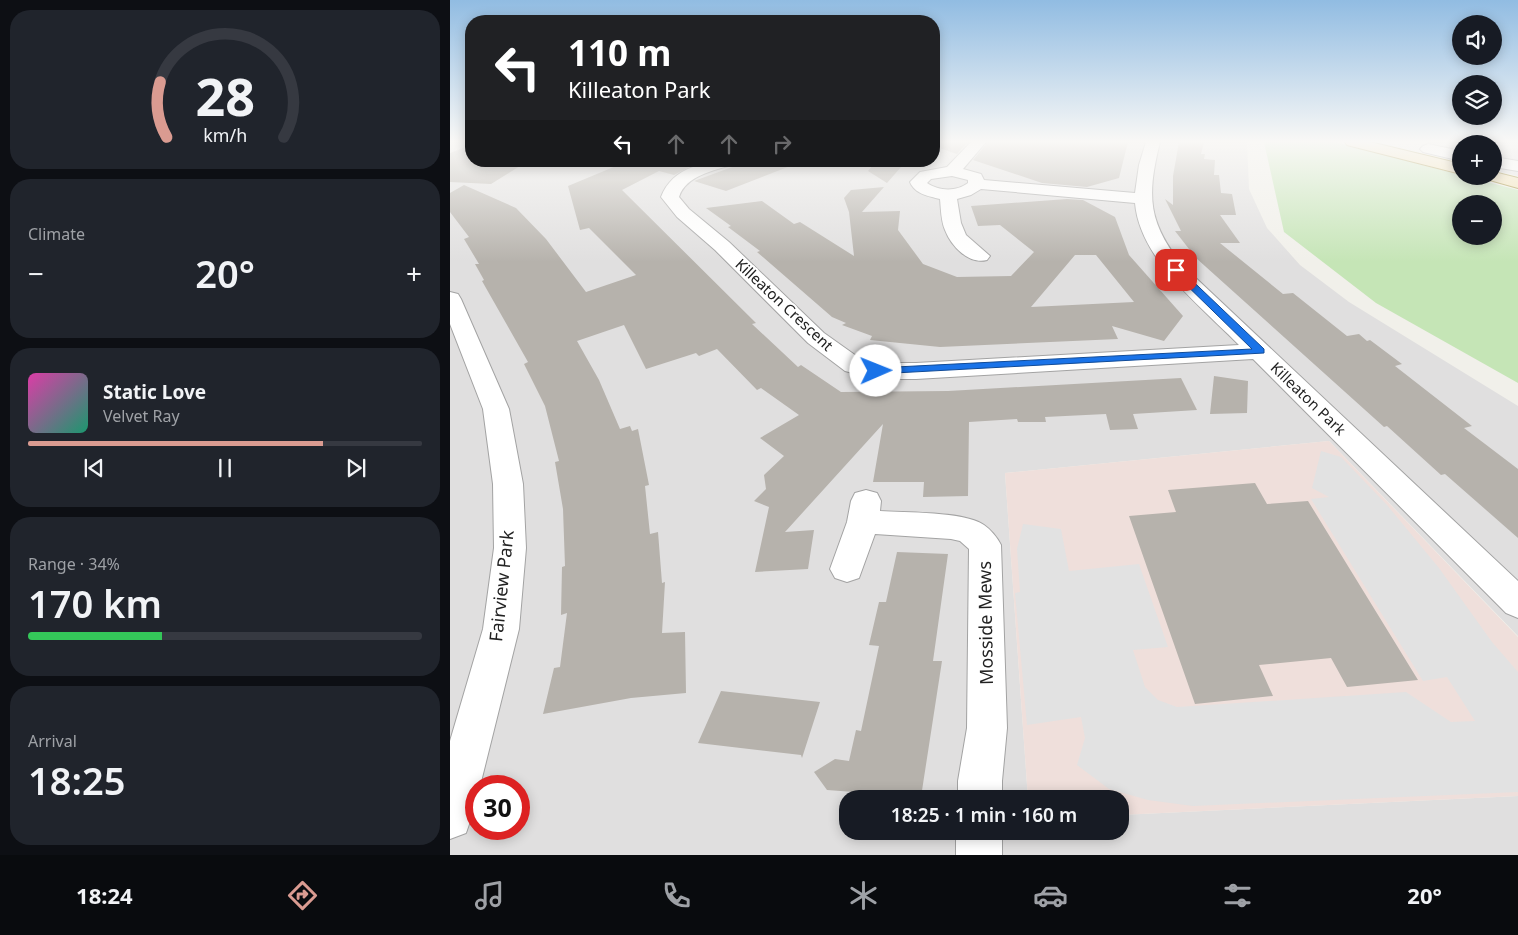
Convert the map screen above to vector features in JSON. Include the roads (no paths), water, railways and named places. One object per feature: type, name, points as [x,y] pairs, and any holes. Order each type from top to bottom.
[{"type":"street","name":"Killeaton Crescent","points":[[678,182],[671,190],[670,197],[683,213],[722,246],[816,338],[854,366],[876,371],[916,371],[1260,351]]},
{"type":"street","points":[[918,182],[923,189],[930,192],[948,194],[970,190],[977,184],[1144,199]]},
{"type":"street","name":"Killeaton Park","points":[[1146,182],[1145,219],[1152,238],[1176,270],[1518,604]]},
{"type":"street","points":[[948,194],[952,229],[963,246],[980,256]]},
{"type":"street","name":"Fairview Park","points":[[450,299],[496,409],[508,484],[510,548],[501,629],[450,817]]},
{"type":"street","name":"Mosside Mews","points":[[847,570],[865,512],[971,532],[986,544],[987,728],[980,790]]},
{"type":"street","points":[[979,840],[979,855]]}]
